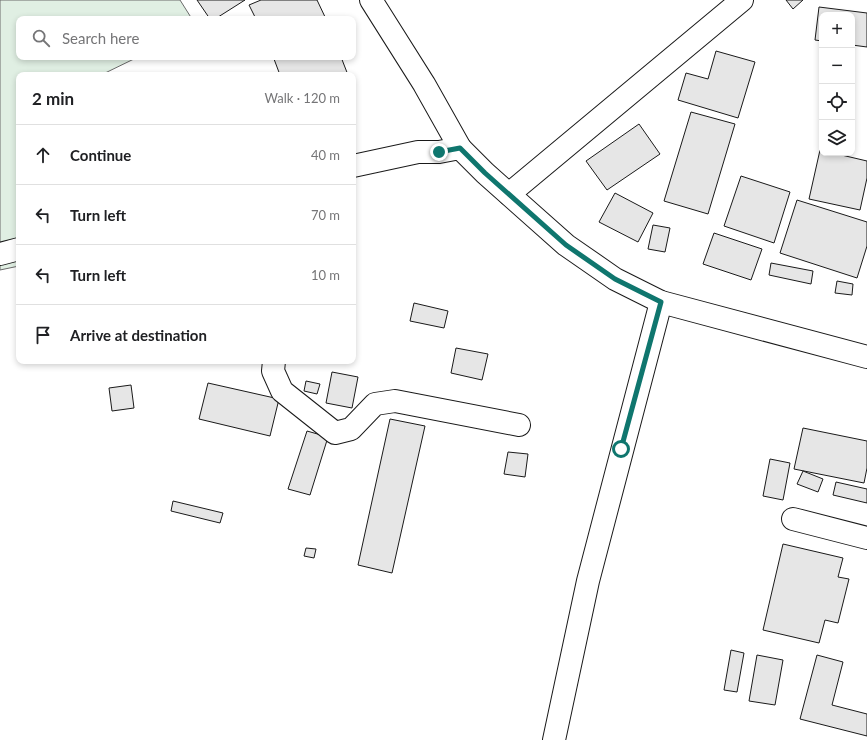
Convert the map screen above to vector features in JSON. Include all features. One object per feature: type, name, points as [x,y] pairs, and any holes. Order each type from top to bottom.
[{"type":"street","points":[[371,0],[424,84],[460,148],[566,245],[615,279],[661,302],[867,357]]},
{"type":"street","points":[[509,194],[742,0]]},
{"type":"street","points":[[356,165],[418,152],[439,152],[460,148]]},
{"type":"street","points":[[0,254],[16,250]]},
{"type":"street","points":[[554,740],[588,581],[661,302]]},
{"type":"street","points":[[274,364],[273,371],[282,392],[335,433],[351,429],[375,404],[395,401],[519,425]]},
{"type":"street","points":[[793,519],[867,538]]},
{"type":"green space","points":[[0,0],[180,0],[190,16],[16,16],[16,60],[132,60],[107,72],[16,72],[16,267],[0,270]]},
{"type":"building","points":[[197,0],[245,0],[220,16],[208,16]]},
{"type":"building","points":[[261,0],[317,0],[325,16],[254,16],[249,5]]},
{"type":"building","points":[[786,0],[803,0],[793,9]]},
{"type":"building","points":[[819,7],[867,13],[867,47],[855,45],[855,12],[819,12],[819,41],[815,40]]},
{"type":"building","points":[[716,51],[755,62],[738,118],[678,100],[686,73],[708,79]]},
{"type":"building","points":[[274,60],[342,60],[347,72],[279,72]]},
{"type":"building","points":[[691,112],[735,124],[708,214],[664,201]]},
{"type":"building","points":[[639,124],[660,154],[607,190],[586,161]]},
{"type":"building","points":[[819,154],[819,156],[846,156],[867,161],[867,178],[860,210],[809,199]]},
{"type":"building","points":[[741,176],[790,192],[774,243],[724,226]]},
{"type":"building","points":[[615,193],[653,213],[638,242],[599,222]]},
{"type":"building","points":[[797,200],[867,222],[867,246],[857,278],[780,253]]},
{"type":"building","points":[[653,225],[670,228],[665,252],[648,249]]},
{"type":"building","points":[[714,233],[762,249],[751,280],[703,264]]},
{"type":"building","points":[[771,263],[813,271],[811,284],[769,275]]},
{"type":"building","points":[[837,281],[853,284],[852,295],[835,293]]},
{"type":"building","points":[[414,303],[448,311],[444,328],[410,321]]},
{"type":"building","points":[[456,348],[488,354],[482,380],[451,373]]},
{"type":"building","points":[[332,372],[358,377],[352,408],[326,403]]},
{"type":"building","points":[[306,381],[320,384],[317,394],[304,391]]},
{"type":"building","points":[[208,383],[279,399],[270,436],[199,419]]},
{"type":"building","points":[[131,385],[134,408],[112,411],[109,388]]},
{"type":"building","points":[[390,419],[425,426],[392,573],[358,565]]},
{"type":"building","points":[[803,428],[867,441],[867,468],[864,483],[794,469]]},
{"type":"building","points":[[307,431],[328,437],[310,495],[288,489]]},
{"type":"building","points":[[508,452],[528,454],[525,477],[504,474]]},
{"type":"building","points":[[770,459],[790,463],[783,500],[763,496]]},
{"type":"building","points":[[803,471],[823,479],[818,492],[797,484]]},
{"type":"building","points":[[836,482],[867,489],[867,503],[833,495]]},
{"type":"building","points":[[173,501],[223,513],[220,523],[171,511]]},
{"type":"building","points":[[783,544],[843,558],[838,577],[849,579],[838,623],[825,620],[819,643],[763,630]]},
{"type":"building","points":[[306,548],[316,549],[314,558],[304,556]]},
{"type":"building","points":[[731,650],[744,653],[737,692],[724,690]]},
{"type":"building","points":[[757,655],[783,660],[775,705],[749,701]]},
{"type":"building","points":[[817,655],[843,662],[832,705],[867,714],[867,736],[800,719]]},
{"type":"route","points":[[439,152],[460,148],[485,173],[566,245],[615,279],[661,302],[621,449]]}]
